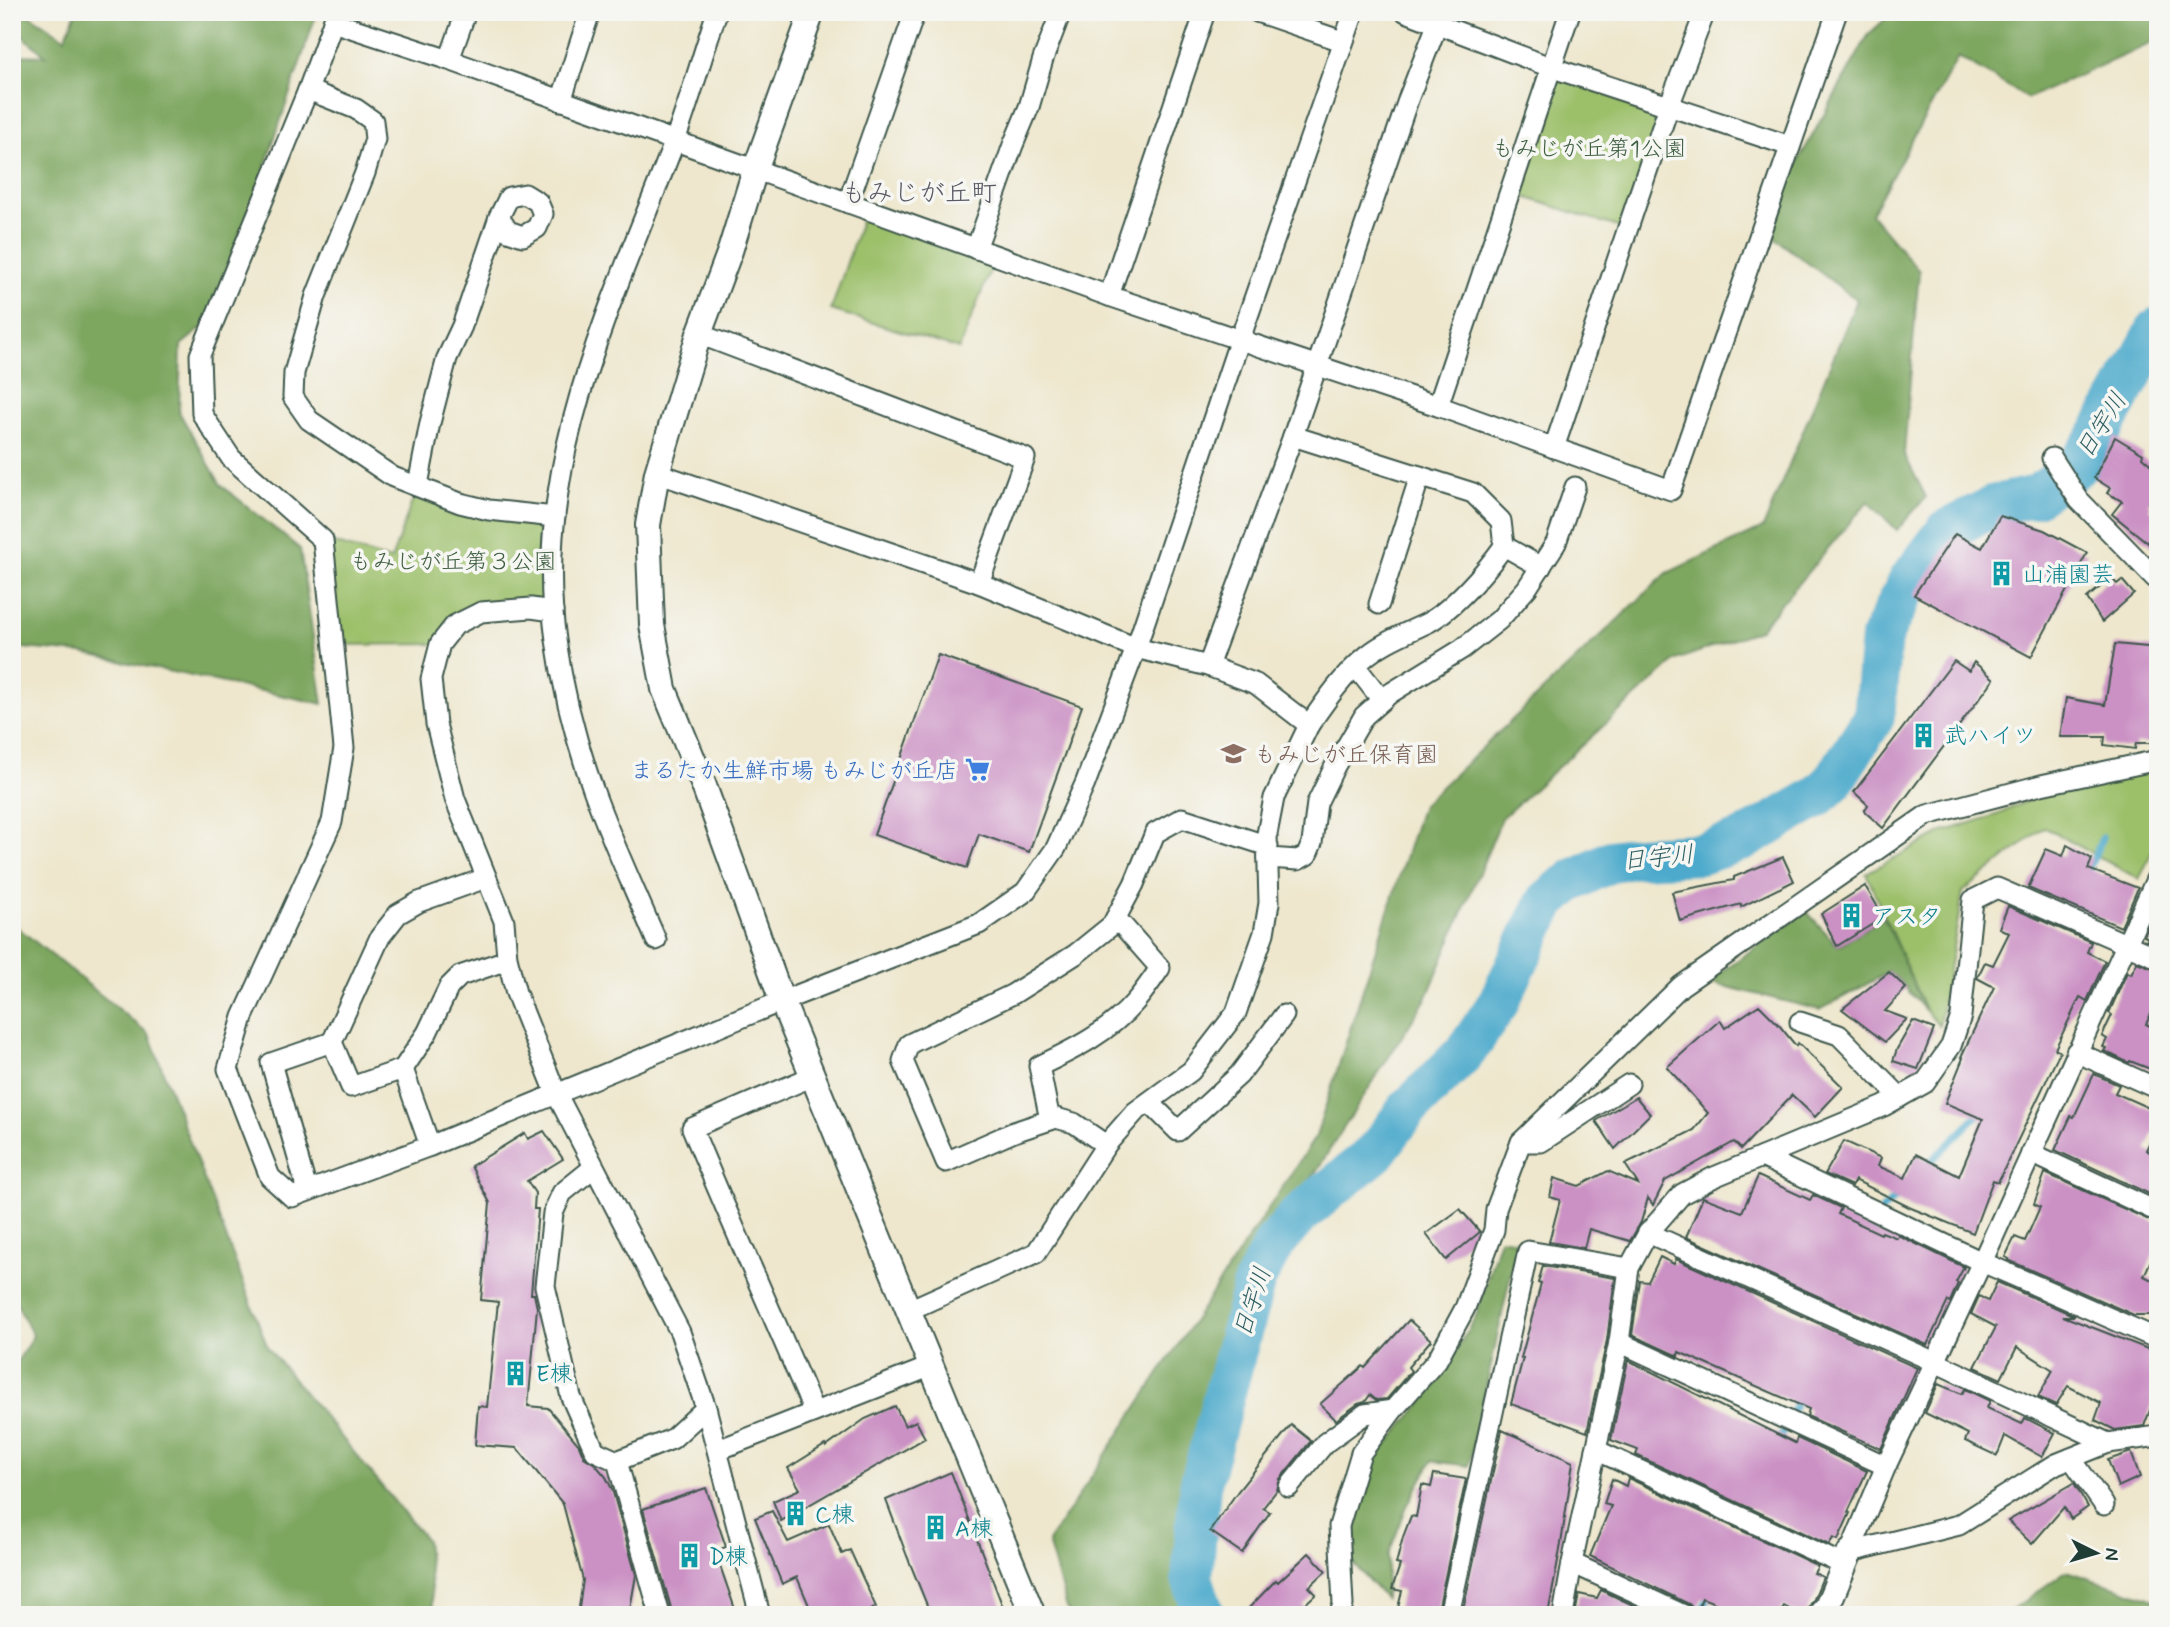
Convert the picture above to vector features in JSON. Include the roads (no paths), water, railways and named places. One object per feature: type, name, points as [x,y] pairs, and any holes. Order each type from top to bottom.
[{"type":"street","points":[[449,60],[466,12]]},
{"type":"street","points":[[561,101],[590,12]]},
{"type":"street","points":[[656,940],[593,789],[568,709],[553,611],[551,578],[555,517],[570,429],[603,324],[674,141],[717,12]]},
{"type":"street","points":[[813,12],[699,334],[657,473],[648,525],[652,625],[664,690],[704,786],[782,1001],[1033,1615]]},
{"type":"street","points":[[848,203],[915,12]]},
{"type":"street","points":[[976,249],[1061,12]]},
{"type":"street","points":[[1109,296],[1205,12]]},
{"type":"street","points":[[1257,12],[1342,41]]},
{"type":"street","points":[[1353,12],[1342,41],[1240,340],[1136,648],[1085,784],[1056,848],[1025,892],[979,924],[782,1001],[430,1146],[292,1197],[270,1177],[228,1069],[243,1017],[332,822],[344,748],[323,540],[231,458],[209,425],[202,414],[200,355],[335,17],[976,249],[1109,296],[1240,340],[1316,366],[1438,406],[1671,490],[1837,12]]},
{"type":"street","points":[[1406,12],[1440,18],[1550,66],[1790,146]]},
{"type":"street","points":[[1438,406],[1570,12]]},
{"type":"street","points":[[1554,448],[1669,106],[1705,12]]},
{"type":"street","points":[[1208,666],[1293,436],[1409,97],[1440,18]]},
{"type":"street","points":[[308,90],[365,115],[373,121],[375,139],[365,173],[316,296],[293,373],[293,397],[309,420],[393,477],[460,503],[489,510],[555,517]]},
{"type":"street","points":[[418,485],[430,423],[447,358],[462,326],[499,217]]},
{"type":"street","points":[[699,334],[1025,458],[979,583]]},
{"type":"street","points":[[909,1310],[1036,1253],[1106,1145],[1135,1112],[1191,1071],[1236,1013],[1264,933],[1269,903],[1267,834],[1274,798],[1309,725],[1335,689],[1364,658],[1431,620],[1488,569],[1504,546],[1501,521],[1474,494],[1293,436]]},
{"type":"street","points":[[2052,458],[2079,500],[2155,578],[2158,578]]},
{"type":"street","points":[[657,473],[979,583],[1136,648],[1208,666],[1256,684],[1309,725]]},
{"type":"street","points":[[1378,604],[1420,476]]},
{"type":"street","points":[[1106,1145],[1074,1123],[1056,1118],[1014,1132],[946,1162],[903,1061],[909,1044],[1013,994],[1076,954],[1112,925],[1134,884],[1155,832],[1182,818],[1268,852],[1298,860],[1307,855],[1312,843],[1317,803],[1364,716],[1382,700],[1462,649],[1499,620],[1527,588],[1556,543],[1575,488]]},
{"type":"street","points":[[1504,546],[1541,568]]},
{"type":"street","points":[[553,611],[531,608],[481,612],[455,625],[440,644],[431,679],[436,724],[455,799],[504,921],[508,960],[516,993],[556,1093],[680,1332],[718,1450],[760,1615]]},
{"type":"street","points":[[1356,667],[1382,700]]},
{"type":"street","points":[[1339,1615],[1343,1605],[1339,1526],[1361,1453],[1393,1410],[1437,1360],[1465,1308],[1494,1230],[1496,1209],[1521,1142],[1681,986],[1927,816],[2041,785],[2158,760]]},
{"type":"street","points":[[1826,1612],[1886,1466],[2158,875]]},
{"type":"street","points":[[307,1190],[271,1063],[332,1042],[380,937],[398,914],[419,902],[486,878]]},
{"type":"street","points":[[1563,1615],[1619,1342],[1629,1268],[1648,1233],[1682,1194],[1714,1177],[1884,1106],[1925,1083],[1951,1046],[1961,1016],[1973,900],[1997,888],[2158,958]]},
{"type":"street","points":[[1050,1120],[1039,1066],[1080,1046],[1106,1028],[1134,1004],[1160,968],[1116,918]]},
{"type":"street","points":[[332,1042],[351,1087],[403,1069],[427,1033],[449,987],[460,976],[508,960]]},
{"type":"street","points":[[1149,1102],[1178,1131],[1239,1075],[1284,1015]]},
{"type":"street","points":[[1800,1021],[1839,1035],[1900,1097]]},
{"type":"street","points":[[2076,1052],[2158,1089]]},
{"type":"street","points":[[403,1069],[430,1146]]},
{"type":"street","points":[[813,1076],[692,1128],[814,1412]]},
{"type":"street","points":[[1521,1142],[1541,1142],[1629,1084]]},
{"type":"street","points":[[2031,1153],[2158,1212]]},
{"type":"street","points":[[1762,1157],[1982,1262],[2158,1339]]},
{"type":"street","points":[[593,1168],[562,1193],[553,1213],[545,1286],[571,1397],[595,1451],[617,1461],[672,1440],[706,1408]]},
{"type":"street","points":[[1648,1233],[1824,1311],[2108,1443]]},
{"type":"street","points":[[1449,1615],[1528,1251],[1629,1268]]},
{"type":"street","points":[[1619,1342],[1886,1466]]},
{"type":"street","points":[[718,1450],[932,1366]]},
{"type":"street","points":[[1289,1487],[1325,1443],[1365,1414],[1393,1410]]},
{"type":"street","points":[[1596,1450],[1755,1525],[1847,1559],[1959,1525],[2056,1464],[2108,1443],[2158,1436]]},
{"type":"street","points":[[2071,1458],[2104,1505]]},
{"type":"street","points":[[617,1461],[660,1615]]},
{"type":"street","points":[[1572,1563],[1684,1615]]},
{"type":"waterway","name":"日宇川","points":[[1204,1615],[1192,1578],[1200,1486],[1255,1280],[1274,1244],[1299,1215],[1375,1153],[1407,1110],[1466,1051],[1497,1005],[1547,901],[1570,882],[1611,861],[1700,854],[1743,840],[1816,798],[1833,782],[1874,717],[1881,637],[1910,579],[1947,530],[1996,505],[2036,496],[2073,470],[2094,444],[2158,328]]},
{"type":"waterway","points":[[2085,878],[2102,838]]},
{"type":"waterway","points":[[1924,1168],[1983,1110]]},
{"type":"waterway","points":[[1869,1239],[1882,1210],[1899,1194]]},
{"type":"waterway","points":[[1778,1443],[1799,1396]]},
{"type":"waterway","points":[[1701,1613],[1711,1591]]},
{"type":"place","name":"山浦園芸","points":[[2002,574]]},
{"type":"place","name":"武ハイツ","points":[[1924,735]]},
{"type":"place","name":"もみじが丘保育園","points":[[1234,754]]},
{"type":"place","name":"まるたか生鮮市場 もみじが丘店","points":[[978,770]]},
{"type":"place","name":"アスタ","points":[[1852,916]]},
{"type":"place","name":"E棟","points":[[516,1373]]},
{"type":"place","name":"C棟","points":[[795,1514]]},
{"type":"place","name":"A棟","points":[[935,1528]]},
{"type":"place","name":"D棟","points":[[689,1556]]},
{"type":"district","name":"もみじが丘町","points":[[919,192]]},
{"type":"park label","name":"もみじが丘第1公園","points":[[1589,148]]},
{"type":"park label","name":"もみじが丘第３公園","points":[[453,561]]}]
